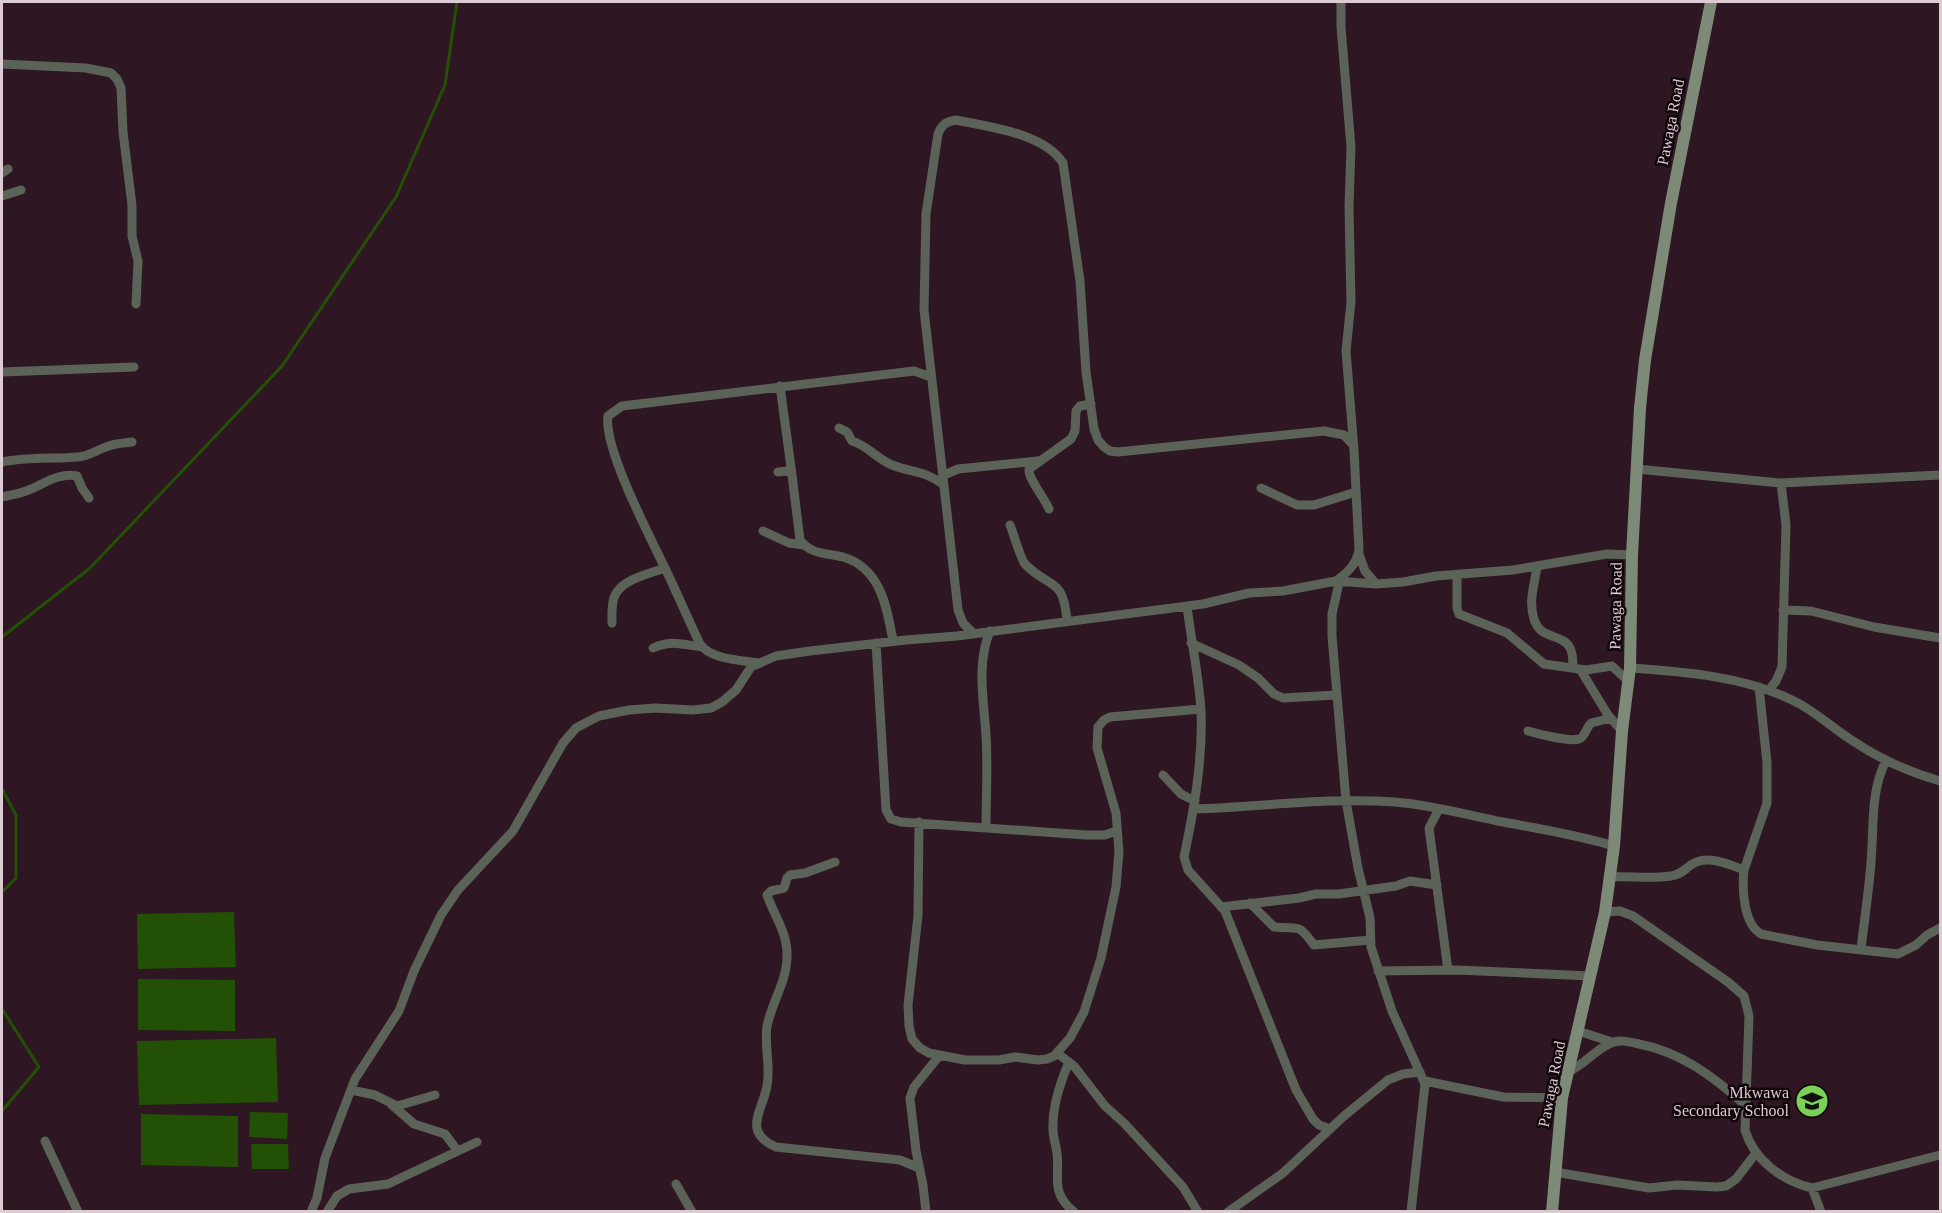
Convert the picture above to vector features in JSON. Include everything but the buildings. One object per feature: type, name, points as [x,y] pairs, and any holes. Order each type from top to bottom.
[{"type":"main road","name":"Pawaga Road","points":[[1552,1212],[1562,1098],[1605,912],[1614,846],[1622,731],[1630,668],[1632,555],[1640,408],[1648,340],[1671,203],[1711,2]]},
{"type":"street","points":[[1341,2],[1351,147],[1349,207],[1351,302],[1346,351],[1354,446],[1359,554],[1365,571],[1376,584]]},
{"type":"street","points":[[2,64],[86,68],[111,73],[117,79],[121,88],[123,132],[132,205],[132,236],[138,261],[136,304]]},
{"type":"street","points":[[974,634],[963,623],[958,610],[924,310],[926,214],[938,134],[941,126],[947,121],[956,120],[1000,130],[1045,145],[1057,153],[1063,163],[1080,281],[1086,372],[1091,404],[1098,440],[1110,451],[1324,431],[1344,435],[1354,446]]},
{"type":"street","points":[[2,196],[21,190]]},
{"type":"street","points":[[2,372],[134,367]]},
{"type":"street","points":[[759,663],[711,654],[703,647],[645,530],[611,444],[607,424],[608,416],[622,406],[780,386],[914,371],[931,377]]},
{"type":"street","points":[[780,386],[797,531],[804,545]]},
{"type":"street","points":[[1049,509],[1029,473],[1038,461],[1071,439],[1075,431],[1076,411],[1080,406],[1091,404]]},
{"type":"street","points":[[838,428],[847,432],[848,438],[852,441],[864,445],[892,465],[944,480]]},
{"type":"street","points":[[2,462],[78,457],[93,454],[108,446],[132,442]]},
{"type":"street","points":[[944,480],[958,469],[1038,461]]},
{"type":"street","points":[[1637,470],[1781,483],[1941,475]]},
{"type":"street","points":[[778,472],[788,471],[792,475]]},
{"type":"street","points":[[2,497],[26,491],[52,478],[70,475],[77,476],[89,498]]},
{"type":"street","points":[[1764,689],[1776,681],[1782,667],[1786,525],[1781,483]]},
{"type":"street","points":[[1261,488],[1297,505],[1314,505],[1356,492]]},
{"type":"street","points":[[1010,525],[1024,564],[1058,588],[1064,596],[1067,621]]},
{"type":"street","points":[[763,531],[789,543],[804,545],[821,554],[843,557],[864,570],[880,588],[886,603],[893,641]]},
{"type":"street","points":[[1359,554],[1337,582],[1332,620],[1336,695],[1346,801],[1362,890],[1370,918],[1370,939],[1392,1011],[1422,1076],[1425,1095],[1411,1212]]},
{"type":"street","points":[[311,1212],[317,1198],[325,1158],[355,1079],[399,1011],[423,950],[448,903],[513,831],[563,743],[576,728],[599,716],[655,708],[693,710],[711,708],[736,690],[751,667],[776,657],[1203,604],[1249,593],[1283,591],[1337,582],[1376,584],[1537,566],[1606,554],[1632,555]]},
{"type":"street","points":[[1537,566],[1532,592],[1534,619],[1544,634],[1563,641],[1570,647],[1576,668],[1622,731]]},
{"type":"street","points":[[612,623],[614,596],[620,588],[637,578],[664,568]]},
{"type":"street","points":[[1457,575],[1459,614],[1508,633],[1544,664],[1586,670],[1612,666],[1628,681]]},
{"type":"street","points":[[1187,606],[1201,709],[1202,743],[1195,805],[1184,857],[1185,864],[1229,920],[1252,984],[1296,1090],[1313,1119],[1319,1125],[1330,1129]]},
{"type":"street","points":[[1783,610],[1811,611],[1874,627],[1941,638]]},
{"type":"street","points":[[986,828],[987,766],[982,663],[990,631]]},
{"type":"street","points":[[653,648],[667,642],[703,647]]},
{"type":"street","points":[[876,643],[887,813],[896,821],[1097,835],[1116,831]]},
{"type":"street","points":[[1191,643],[1239,665],[1258,678],[1274,694],[1283,698],[1336,695]]},
{"type":"street","points":[[1630,668],[1712,676],[1764,689],[1808,708],[1852,741],[1886,761],[1941,781]]},
{"type":"street","points":[[1764,689],[1767,802],[1744,870],[1744,899],[1748,915],[1756,931],[1761,934],[1817,945],[1898,954],[1916,945],[1941,927]]},
{"type":"street","points":[[919,822],[918,916],[908,1005],[912,1039],[920,1048],[939,1056],[965,1060],[1047,1059],[1067,1043],[1078,1025],[1096,975],[1116,887],[1119,852],[1116,813],[1097,748],[1098,727],[1110,717],[1201,709]]},
{"type":"street","points":[[1528,732],[1576,740],[1583,736],[1591,723],[1611,718]]},
{"type":"street","points":[[1861,950],[1871,866],[1876,792],[1886,761]]},
{"type":"street","points":[[1163,775],[1195,805],[1396,802],[1439,808],[1579,836],[1614,846]]},
{"type":"street","points":[[1439,808],[1429,828],[1448,970]]},
{"type":"street","points":[[1610,877],[1672,876],[1704,860],[1713,860],[1744,870]]},
{"type":"street","points":[[835,862],[805,873],[790,875],[784,888],[771,891],[767,895],[785,939],[788,953],[767,1028],[769,1073],[758,1112],[758,1133],[765,1142],[776,1147],[893,1159],[919,1168]]},
{"type":"street","points":[[1221,907],[1316,894],[1333,895],[1396,886],[1410,881],[1437,885]]},
{"type":"street","points":[[1250,903],[1274,927],[1299,928],[1306,933],[1314,945],[1370,939]]},
{"type":"street","points":[[1605,912],[1620,911],[1633,916],[1728,982],[1744,996],[1749,1016],[1745,1130],[1756,1153],[1780,1174],[1801,1186],[1812,1188],[1941,1155]]},
{"type":"street","points":[[1378,971],[1448,970],[1590,976]]},
{"type":"street","points":[[1578,1030],[1612,1042],[1631,1043],[1673,1053],[1716,1081],[1745,1105]]},
{"type":"street","points":[[1570,1071],[1579,1067],[1612,1042]]},
{"type":"street","points":[[1057,1053],[1079,1072],[1105,1106],[1129,1128],[1184,1187],[1198,1212]]},
{"type":"street","points":[[926,1212],[910,1098],[914,1087],[939,1056]]},
{"type":"street","points":[[1069,1062],[1060,1081],[1053,1131],[1057,1153],[1057,1191],[1064,1204],[1074,1212]]},
{"type":"street","points":[[1228,1212],[1283,1173],[1388,1080],[1403,1074],[1422,1076],[1503,1096],[1562,1098]]},
{"type":"street","points":[[351,1090],[375,1095],[391,1104],[414,1124],[445,1134],[457,1150]]},
{"type":"street","points":[[391,1104],[403,1105],[435,1095]]},
{"type":"street","points":[[45,1141],[78,1212]]},
{"type":"street","points":[[327,1212],[337,1196],[348,1189],[388,1184],[477,1142]]},
{"type":"street","points":[[1555,1172],[1649,1188],[1677,1185],[1718,1187],[1726,1186],[1736,1179],[1756,1153]]},
{"type":"street","points":[[676,1184],[692,1212]]},
{"type":"street","points":[[1812,1188],[1821,1212]]},
{"type":"shaded area","points":[[234,912],[236,967],[138,969],[137,914]]},
{"type":"shaded area","points":[[138,979],[235,980],[235,1031],[138,1030]]},
{"type":"shaded area","points":[[276,1038],[278,1102],[139,1105],[137,1041]]},
{"type":"shaded area","points":[[250,1112],[288,1113],[287,1139],[249,1137]]},
{"type":"shaded area","points":[[141,1114],[238,1116],[238,1167],[141,1165]]},
{"type":"shaded area","points":[[251,1144],[288,1144],[289,1169],[252,1169]]},
{"type":"waterway","points":[[2,637],[90,568],[282,366],[396,197],[445,85],[457,2]]},
{"type":"waterway","points":[[2,789],[16,815],[16,878],[2,892]]},
{"type":"waterway","points":[[2,1009],[39,1067],[2,1111]]},
{"type":"place","name":"Mkwawa Secondary School","points":[[1812,1101]]}]
